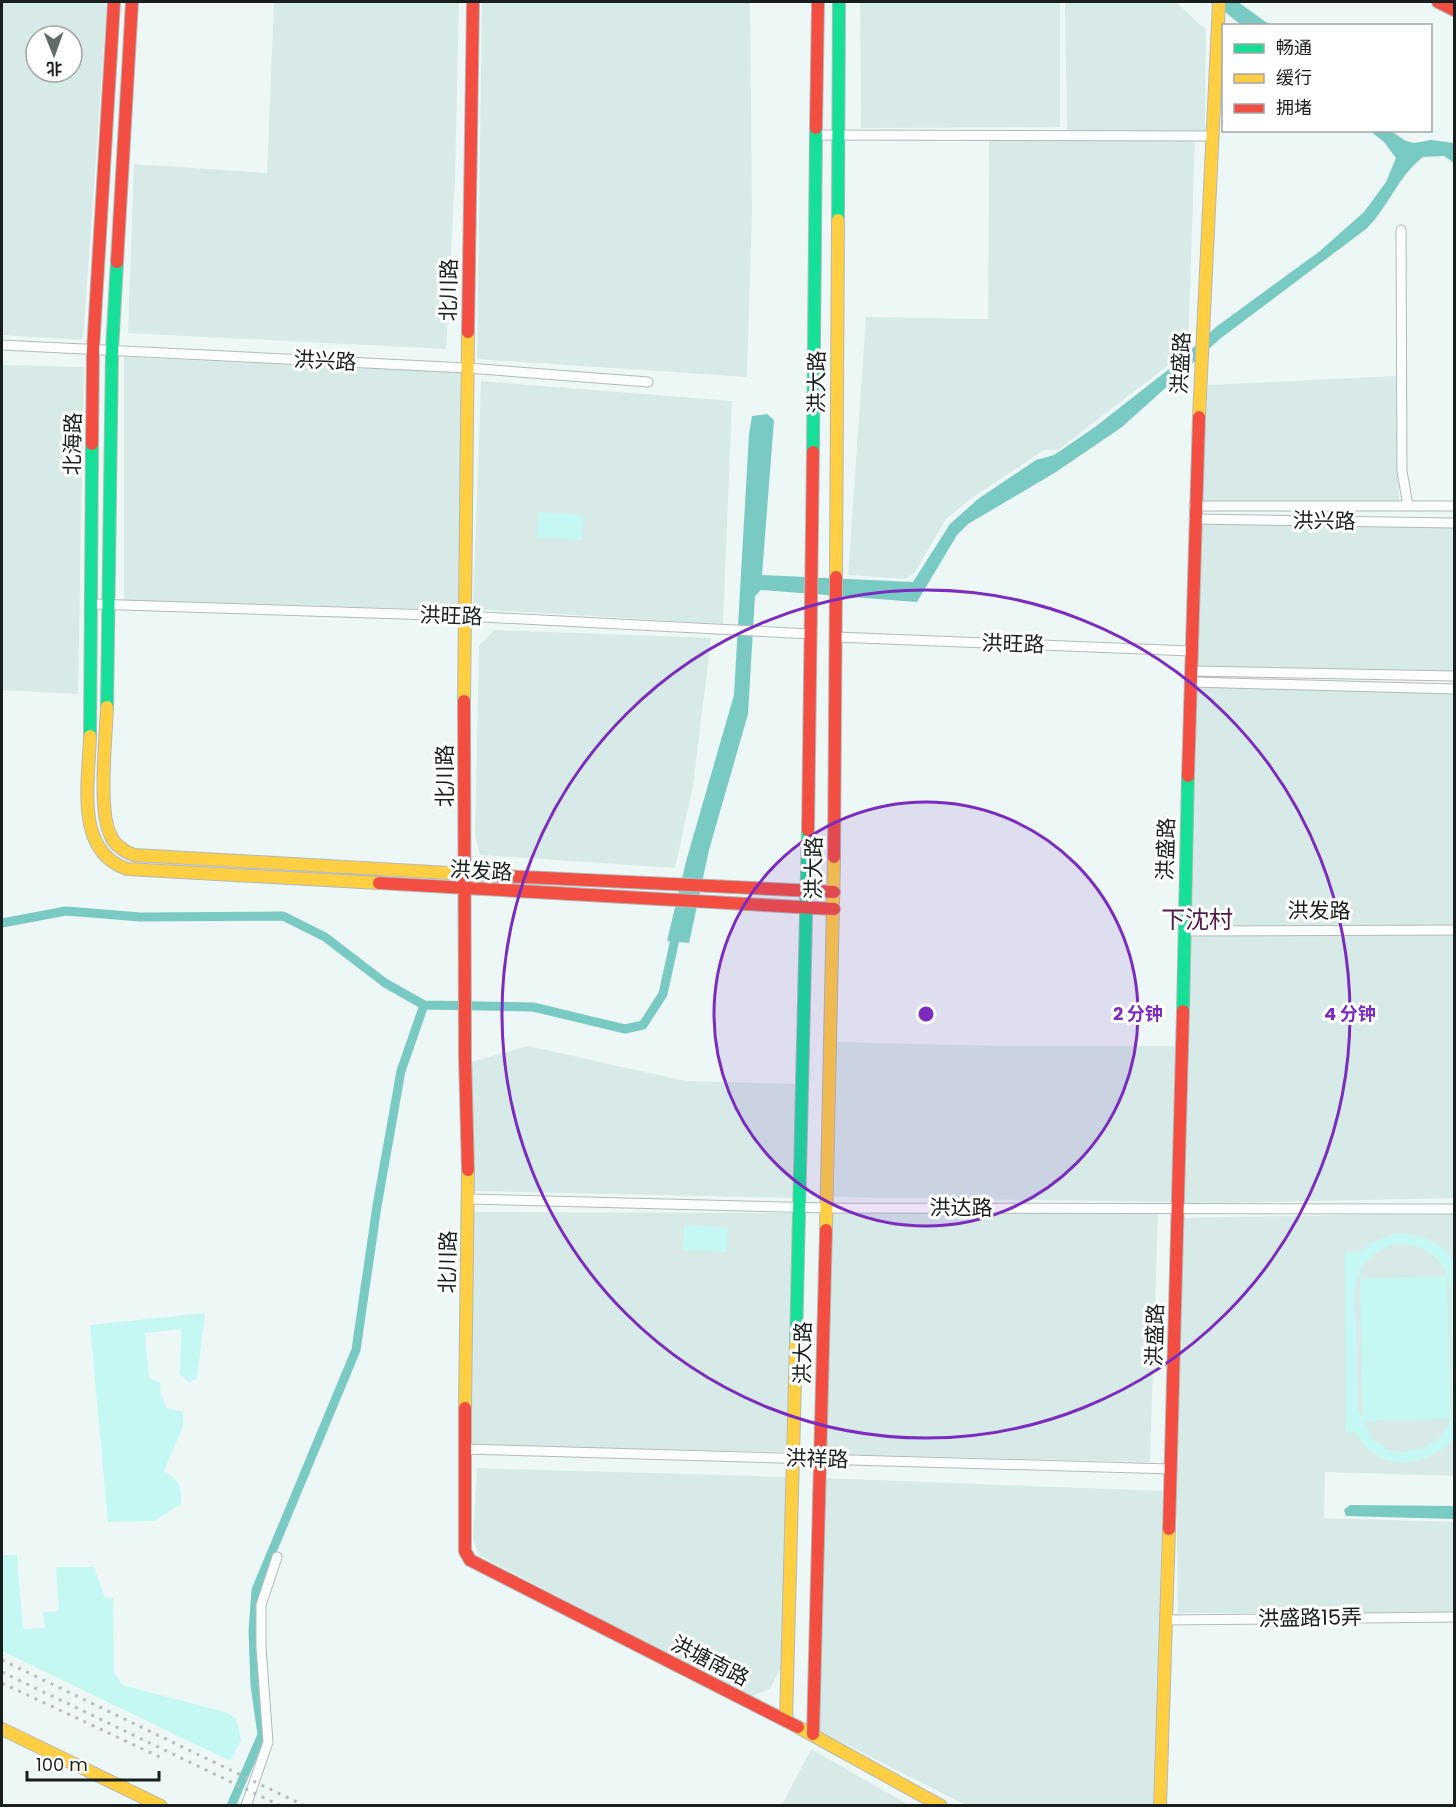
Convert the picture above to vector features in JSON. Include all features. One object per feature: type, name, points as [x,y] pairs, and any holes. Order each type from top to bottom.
[{"type":"main road","name":"北海路","points":[[114,2],[93,350],[90,832],[107,861],[127,869]]},
{"type":"main road","name":"北海路","points":[[132,2],[112,351],[105,817],[112,842],[120,849],[134,855]]},
{"type":"main road","name":"北川路","points":[[465,1551],[464,1449],[469,1198],[464,616],[472,2]]},
{"type":"main road","name":"洪大路","points":[[786,1721],[807,907],[818,2]]},
{"type":"main road","name":"洪大路","points":[[813,1734],[834,909],[838,2]]},
{"type":"main road","name":"洪盛路","points":[[1160,1806],[1178,1209],[1194,512],[1219,2]]},
{"type":"main road","points":[[1438,2],[1455,10]]},
{"type":"main road","name":"洪发路","points":[[134,855],[834,892]]},
{"type":"main road","name":"洪发路","points":[[127,869],[465,890],[834,909]]},
{"type":"main road","name":"洪塘南路","points":[[465,1551],[470,1560],[813,1734],[941,1806]]},
{"type":"main road","points":[[2,1729],[161,1806]]},
{"type":"street","points":[[816,135],[1213,135]]},
{"type":"street","points":[[1401,230],[1402,471],[1408,506]]},
{"type":"street","name":"洪兴路","points":[[2,345],[467,368],[648,382]]},
{"type":"street","name":"洪兴路","points":[[1194,512],[1455,506]]},
{"type":"street","name":"洪兴路","points":[[1194,512],[1455,523]]},
{"type":"street","name":"洪旺路","points":[[91,604],[464,616],[810,634]]},
{"type":"street","name":"洪旺路","points":[[835,637],[1191,651]]},
{"type":"street","points":[[1191,677],[1455,676]]},
{"type":"street","points":[[1191,677],[1455,689]]},
{"type":"street","name":"洪发路","points":[[1184,931],[1455,930]]},
{"type":"street","name":"洪达路","points":[[469,1198],[799,1208],[1455,1209]]},
{"type":"street","name":"洪祥路","points":[[464,1449],[1171,1469]]},
{"type":"street","points":[[246,1806],[268,1742],[261,1647],[261,1605],[277,1557]]},
{"type":"street","name":"洪盛路15弄","points":[[1166,1620],[1455,1617]]},
{"type":"shaded area","points":[[2,2],[107,2],[83,340],[2,335]]},
{"type":"shaded area","points":[[274,2],[459,2],[455,178],[446,349],[128,333],[134,164],[267,173]]},
{"type":"shaded area","points":[[482,2],[750,2],[752,213],[747,377],[477,359]]},
{"type":"shaded area","points":[[860,2],[1060,2],[1060,127],[861,128]]},
{"type":"shaded area","points":[[1065,2],[1176,2],[1206,30],[1205,131],[1067,131]]},
{"type":"shaded area","points":[[1213,2],[1238,2],[1269,24],[1240,24]]},
{"type":"shaded area","points":[[1371,132],[1392,132],[1406,141],[1414,143],[1431,140],[1454,143],[1454,163],[1444,156],[1423,157],[1407,173],[1381,212],[1366,229],[1221,338],[1122,427],[1056,472],[968,524],[957,535],[917,602],[761,590],[755,596],[748,714],[709,850],[689,943],[667,941],[687,858],[734,695],[752,416],[767,414],[774,420],[762,575],[913,582],[950,524],[978,499],[1036,460],[1054,455],[1095,427],[1173,366],[1216,327],[1320,251],[1364,212],[1386,182],[1396,158],[1384,142]]},
{"type":"shaded area","points":[[1195,140],[1188,350],[1058,450],[1044,450],[969,500],[946,519],[915,572],[906,579],[848,575],[866,317],[988,319],[989,141]]},
{"type":"shaded area","points":[[124,357],[460,372],[460,610],[124,600]]},
{"type":"shaded area","points":[[2,365],[84,367],[78,694],[2,690]]},
{"type":"shaded area","points":[[1396,376],[1399,502],[1199,502],[1208,385]]},
{"type":"shaded area","points":[[481,381],[732,401],[723,624],[473,609]]},
{"type":"shaded area","points":[[539,512],[583,515],[582,540],[537,538]]},
{"type":"shaded area","points":[[1202,522],[1454,526],[1454,673],[1198,669]]},
{"type":"shaded area","points":[[494,630],[711,638],[693,786],[675,868],[480,855],[475,834],[479,646]]},
{"type":"shaded area","points":[[1197,684],[1454,693],[1454,926],[1192,927]]},
{"type":"shaded area","points":[[1454,935],[1454,1198],[1183,1204],[1191,936]]},
{"type":"shaded area","points":[[837,1042],[1002,1046],[1176,1046],[1172,1202],[834,1197]]},
{"type":"shaded area","points":[[528,1046],[685,1081],[797,1084],[795,1198],[474,1191],[471,1062]]},
{"type":"shaded area","points":[[472,1212],[794,1213],[786,1452],[468,1445]]},
{"type":"shaded area","points":[[829,1213],[1158,1213],[1150,1462],[823,1454]]},
{"type":"shaded area","points":[[1454,1213],[1454,1476],[1325,1472],[1324,1518],[1454,1522],[1454,1613],[1178,1613],[1176,1469],[1182,1218]]},
{"type":"shaded area","points":[[684,1225],[728,1228],[726,1252],[683,1250]]},
{"type":"shaded area","points":[[1394,1234],[1412,1235],[1435,1243],[1454,1261],[1454,1438],[1430,1456],[1416,1461],[1402,1462],[1376,1455],[1364,1445],[1355,1432],[1346,1432],[1345,1252],[1362,1252],[1370,1243]],"holes":[[[1396,1244],[1407,1244],[1432,1254],[1443,1268],[1451,1287],[1452,1418],[1441,1437],[1422,1449],[1400,1452],[1387,1449],[1372,1438],[1358,1411],[1355,1288],[1360,1272],[1368,1260],[1380,1250]]]},
{"type":"shaded area","points":[[1447,1276],[1450,1419],[1363,1421],[1360,1278]]},
{"type":"shaded area","points":[[205,1313],[197,1378],[189,1383],[180,1374],[181,1329],[145,1333],[149,1378],[160,1382],[161,1395],[167,1408],[183,1412],[183,1426],[164,1471],[178,1484],[181,1504],[154,1521],[108,1522],[90,1325]]},
{"type":"shaded area","points":[[477,1468],[788,1477],[782,1666],[770,1689],[749,1697],[479,1555],[473,1539]]},
{"type":"shaded area","points":[[822,1478],[1163,1491],[1153,1805],[966,1805],[817,1730]]},
{"type":"shaded area","points":[[1350,1505],[1454,1506],[1454,1519],[1346,1516],[1344,1510]]},
{"type":"shaded area","points":[[2,1555],[17,1555],[23,1629],[45,1628],[43,1612],[59,1611],[56,1567],[94,1567],[105,1598],[113,1598],[114,1672],[122,1685],[225,1712],[236,1718],[241,1740],[230,1761],[2,1651]]},
{"type":"shaded area","points":[[811,1749],[909,1805],[782,1805]]},
{"type":"waterway","points":[[2,923],[66,911],[140,917],[283,916],[325,937],[385,983],[424,1005],[533,1007],[625,1029],[643,1025],[663,994],[677,930]]},
{"type":"waterway","points":[[231,1806],[262,1735],[255,1685],[253,1631],[256,1590],[356,1350],[377,1206],[401,1071],[424,1005]]},
{"type":"railway","points":[[2,1660],[305,1806]]},
{"type":"railway","points":[[2,1672],[281,1806]]},
{"type":"railway","points":[[2,1683],[164,1759]]},
{"type":"traffic: fast","points":[[838,220],[839,2]]},
{"type":"traffic: fast","points":[[813,452],[816,128]]},
{"type":"traffic: fast","points":[[107,707],[112,351],[117,262]]},
{"type":"traffic: fast","points":[[90,736],[92,444]]},
{"type":"traffic: fast","points":[[1183,1011],[1188,776]]},
{"type":"traffic: fast","points":[[796,1343],[808,830]]},
{"type":"traffic: slow","points":[[1199,417],[1219,2]]},
{"type":"traffic: slow","points":[[836,577],[838,220]]},
{"type":"traffic: slow","points":[[464,701],[468,332]]},
{"type":"traffic: slow","points":[[107,707],[104,754],[106,823],[119,847],[134,855],[484,875]]},
{"type":"traffic: slow","points":[[90,736],[87,793],[92,831],[99,847],[110,860],[127,869],[379,883]]},
{"type":"traffic: slow","points":[[826,1230],[834,857]]},
{"type":"traffic: slow","points":[[465,1408],[468,1170]]},
{"type":"traffic: slow","points":[[786,1721],[796,1343]]},
{"type":"traffic: slow","points":[[1160,1806],[1169,1529]]},
{"type":"traffic: slow","points":[[798,1727],[941,1806]]},
{"type":"traffic: slow","points":[[2,1729],[161,1806]]},
{"type":"traffic: jam","points":[[92,444],[93,350],[114,2]]},
{"type":"traffic: jam","points":[[117,262],[132,2]]},
{"type":"traffic: jam","points":[[468,332],[473,2]]},
{"type":"traffic: jam","points":[[816,128],[818,2]]},
{"type":"traffic: jam","points":[[1438,2],[1454,10]]},
{"type":"traffic: jam","points":[[1188,776],[1199,417]]},
{"type":"traffic: jam","points":[[808,830],[813,452]]},
{"type":"traffic: jam","points":[[834,857],[836,577]]},
{"type":"traffic: jam","points":[[464,701],[465,1057],[468,1170]]},
{"type":"traffic: jam","points":[[484,875],[834,892]]},
{"type":"traffic: jam","points":[[379,883],[834,909]]},
{"type":"traffic: jam","points":[[1169,1529],[1183,1011]]},
{"type":"traffic: jam","points":[[813,1734],[826,1230]]},
{"type":"traffic: jam","points":[[465,1408],[465,1551],[470,1560],[798,1727]]},
{"type":"district","name":"下沈村","points":[[1197,920]]}]
